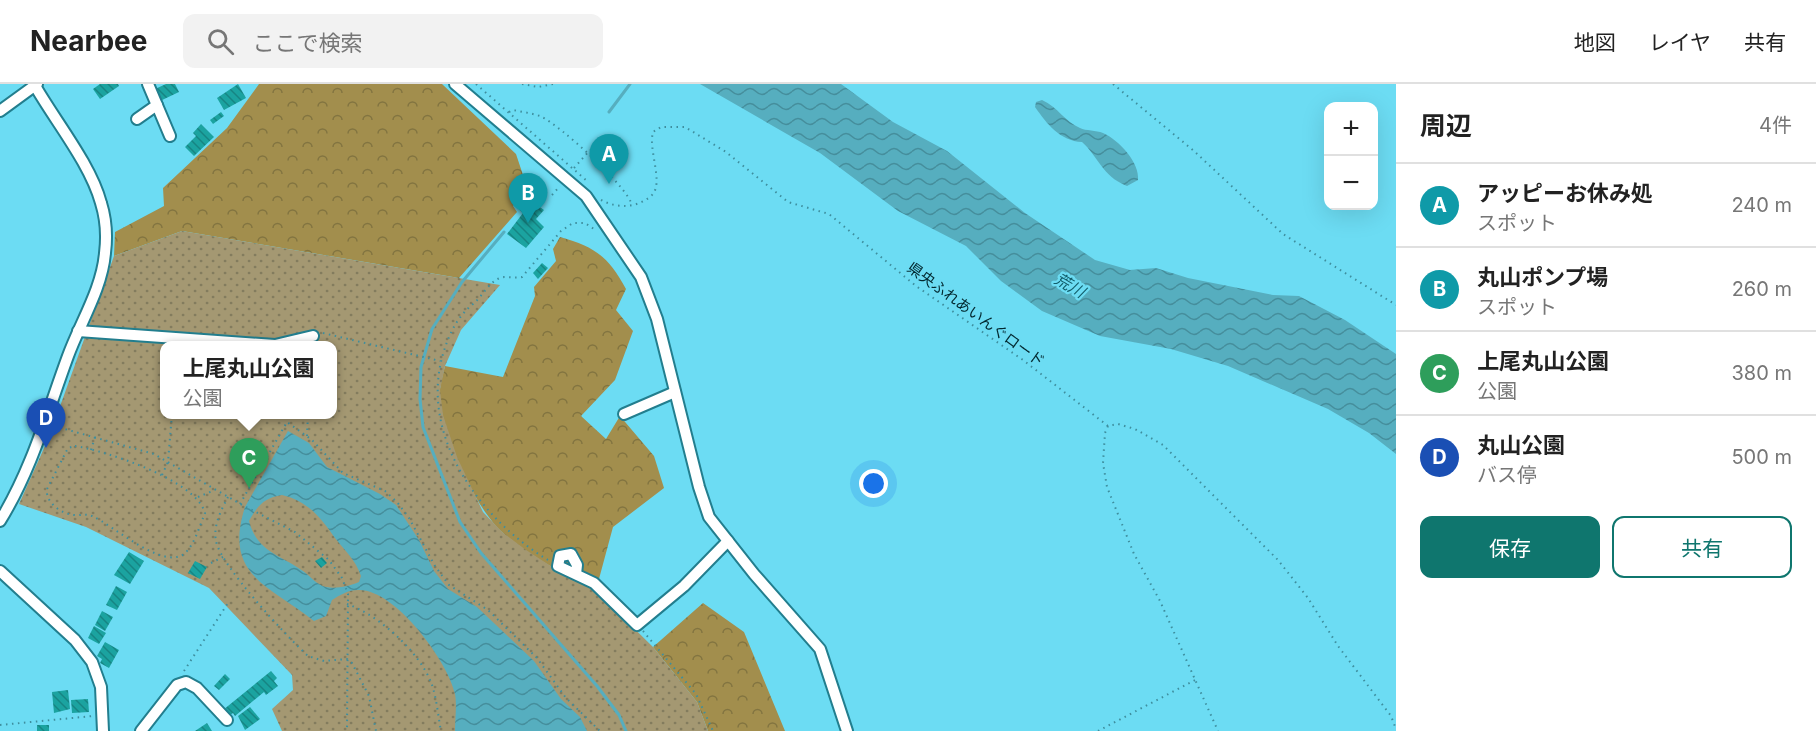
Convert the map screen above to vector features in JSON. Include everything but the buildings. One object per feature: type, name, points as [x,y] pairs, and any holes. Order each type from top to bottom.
[{"type":"street","points":[[148,84],[170,136]]},
{"type":"street","points":[[455,84],[586,196],[641,277],[657,319],[705,506],[728,541],[820,649],[847,731]]},
{"type":"street","points":[[0,111],[35,85],[90,177],[101,203],[105,226],[105,255],[97,288],[78,331],[26,476],[0,521]]},
{"type":"street","points":[[137,119],[157,105]]},
{"type":"street","points":[[78,331],[219,341]]},
{"type":"street","points":[[292,341],[313,336]]},
{"type":"street","points":[[624,414],[675,392]]},
{"type":"street","points":[[576,574],[577,565],[571,554],[561,556],[558,566],[594,583],[637,625],[684,586],[728,541]]},
{"type":"street","points":[[0,571],[75,640],[92,662],[101,687],[102,731]]},
{"type":"street","points":[[141,731],[171,691],[186,682],[197,688],[228,720]]},
{"type":"path","points":[[476,84],[590,185]]},
{"type":"path","points":[[522,84],[538,87],[553,84]]},
{"type":"path","points":[[1113,84],[1194,151],[1283,234],[1396,304]]},
{"type":"path","points":[[509,112],[513,110],[541,117],[587,153],[615,180],[632,205],[618,207],[599,198]]},
{"type":"path","name":"県央ふれあいんぐロード","points":[[632,205],[648,199],[656,191],[657,183],[650,141],[652,132],[661,127],[685,127],[726,152],[788,202],[829,214],[916,286],[1023,360],[1108,426],[1118,424],[1135,429],[1163,445],[1278,560],[1308,598],[1338,646],[1391,716],[1396,729]]},
{"type":"path","points":[[574,169],[590,150]]},
{"type":"path","points":[[552,195],[562,183]]},
{"type":"path","points":[[558,566],[512,536],[487,510],[467,483],[455,460],[437,403],[441,361],[447,341],[462,312],[493,282],[502,278],[522,277],[561,231],[573,223],[585,223],[600,233]]},
{"type":"path","points":[[313,336],[318,332],[441,361]]},
{"type":"path","points":[[162,475],[168,462],[172,419]]},
{"type":"path","points":[[307,436],[308,419]]},
{"type":"path","points":[[241,504],[287,422],[307,436],[343,473],[385,491],[397,502],[409,518],[448,585],[474,598],[488,610],[537,658],[566,698],[600,731]]},
{"type":"path","points":[[45,424],[136,447],[168,462],[256,513],[295,532],[320,550],[344,583],[348,594],[347,731]]},
{"type":"path","points":[[1108,426],[1105,433],[1103,474],[1107,486],[1134,554],[1197,679],[1218,731]]},
{"type":"path","points":[[91,450],[95,437]]},
{"type":"path","points":[[75,446],[162,475],[197,497],[205,513],[189,547],[185,553],[176,557],[160,556],[97,519],[85,514],[73,515],[50,502],[46,496],[47,489],[68,448],[75,446]]},
{"type":"path","points":[[197,497],[215,490]]},
{"type":"path","points":[[228,497],[216,529],[217,546],[222,557],[262,606],[308,656],[324,661],[347,659],[357,669],[367,690],[376,731]]},
{"type":"path","points":[[211,563],[222,557]]},
{"type":"path","points":[[180,684],[186,666],[228,603]]},
{"type":"path","points":[[347,604],[386,626],[420,665],[432,684],[441,731]]},
{"type":"path","points":[[637,625],[696,694],[713,731]]},
{"type":"path","points":[[1098,731],[1197,679]]},
{"type":"path","points":[[0,726],[102,716]]},
{"type":"green space","points":[[259,84],[442,84],[516,154],[527,187],[513,206],[517,212],[459,278],[182,231],[114,256],[115,232],[164,206],[163,188],[227,128]]},
{"type":"green space","points":[[560,237],[592,249],[613,268],[626,289],[616,310],[633,331],[615,380],[581,416],[606,439],[620,416],[654,456],[664,488],[613,527],[596,590],[559,571],[513,542],[492,521],[481,506],[460,466],[451,444],[441,405],[440,389],[445,366],[503,377],[535,296],[534,287],[556,261],[553,249]]},
{"type":"green space","points":[[703,603],[744,632],[785,731],[708,731],[697,702],[653,647]]},
{"type":"shaded area","points":[[182,231],[500,285],[461,330],[445,366],[440,390],[443,415],[457,457],[483,512],[502,532],[526,550],[560,572],[590,585],[653,647],[697,702],[708,731],[282,731],[272,709],[293,690],[292,675],[209,588],[86,527],[19,504],[49,437],[114,256]]},
{"type":"water","name":"荒川","points":[[700,84],[841,84],[893,122],[947,151],[1025,213],[1095,260],[1130,270],[1156,268],[1188,278],[1273,295],[1299,296],[1345,320],[1396,354],[1396,454],[1369,433],[1328,409],[1228,366],[1171,349],[1100,336],[1042,311],[1001,281],[966,246],[898,211],[820,153]]},
{"type":"water","points":[[1042,100],[1082,129],[1103,133],[1116,141],[1136,166],[1138,180],[1127,186],[1119,182],[1106,171],[1082,142],[1067,138],[1055,130],[1035,107],[1036,102]]},
{"type":"water","points":[[288,431],[309,443],[327,467],[380,494],[396,505],[419,540],[434,571],[448,589],[477,607],[534,661],[561,699],[580,717],[587,731],[455,731],[456,698],[450,680],[431,646],[403,613],[372,593],[358,590],[347,592],[332,600],[326,616],[314,621],[267,587],[245,564],[240,549],[240,530],[245,507]],"holes":[[[276,496],[291,498],[313,511],[350,556],[361,576],[359,582],[339,587],[323,586],[271,552],[258,540],[249,521],[259,507],[266,500]]]},
{"type":"waterway","points":[[609,112],[630,84]]},
{"type":"waterway","points":[[504,232],[462,282],[432,329],[421,367],[420,399],[423,427],[460,522],[481,553],[597,686],[619,715],[626,731]]},
{"type":"place","name":"アッピーお休み処","points":[[609,184]]},
{"type":"place","name":"丸山ポンプ場","points":[[528,223]]},
{"type":"place","name":"丸山公園","points":[[46,448]]},
{"type":"place","name":"上尾丸山公園","points":[[249,488]]}]
